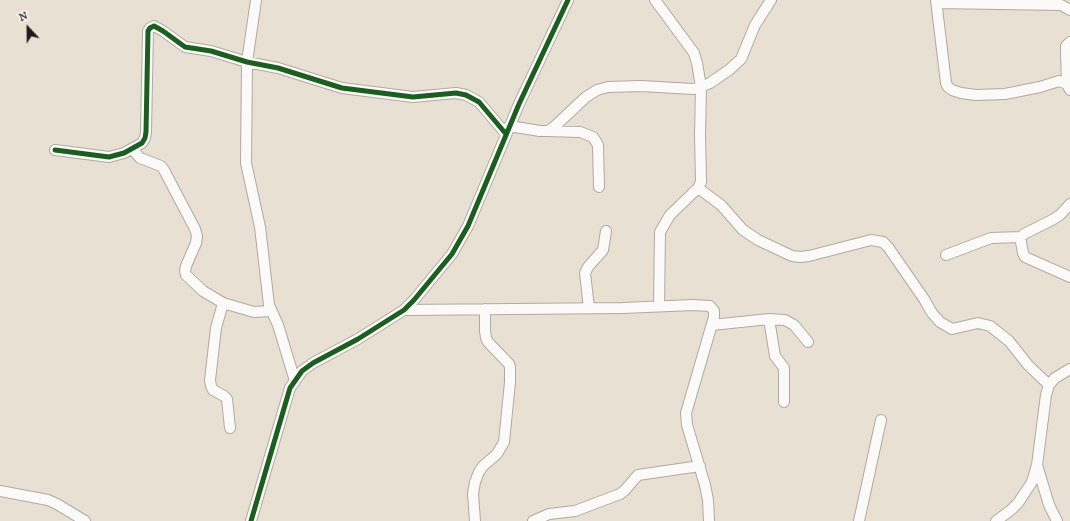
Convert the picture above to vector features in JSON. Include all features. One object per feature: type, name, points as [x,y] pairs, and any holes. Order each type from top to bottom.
[{"type":"street","points":[[256,0],[247,62],[246,162],[260,227],[269,305],[278,325],[295,381]]},
{"type":"street","points":[[251,521],[290,388],[302,371],[313,363],[358,339],[404,310],[452,254],[468,226],[518,104],[568,0]]},
{"type":"street","points":[[655,0],[694,53],[697,63],[701,87],[700,134],[702,174],[701,182],[698,188],[670,215],[660,232],[658,306]]},
{"type":"street","points":[[548,131],[586,97],[597,90],[608,87],[641,86],[693,89],[701,87],[730,70],[741,59],[756,25],[771,0]]},
{"type":"street","points":[[1068,87],[1059,81],[1040,87],[1005,94],[976,95],[952,90],[946,83],[936,2],[1061,5],[1070,10]]},
{"type":"street","points":[[55,150],[109,157],[117,156],[132,150],[142,143],[146,132],[147,36],[150,28],[154,26],[185,47],[210,51],[247,62],[288,70],[342,88],[413,97],[456,93],[466,94],[479,102],[508,130],[580,132],[593,137],[598,145],[599,187]]},
{"type":"street","points":[[1068,87],[1066,46],[1070,42]]},
{"type":"street","points":[[132,150],[140,158],[161,166],[195,229],[197,236],[196,244],[186,266],[186,275],[204,291],[223,304],[254,312],[271,311]]},
{"type":"street","points":[[698,188],[721,205],[744,230],[758,240],[792,256],[809,256],[871,240],[883,242],[888,246],[932,313],[940,322],[952,329],[978,323],[990,326],[1008,341],[1028,365],[1049,384]]},
{"type":"street","points":[[946,255],[991,238],[1021,237],[1032,229],[1060,215],[1070,204]]},
{"type":"street","points":[[589,308],[585,273],[588,267],[603,250],[606,231]]},
{"type":"street","points":[[1021,237],[1023,254],[1025,256],[1070,277]]},
{"type":"street","points":[[223,304],[216,328],[210,380],[213,390],[227,399],[230,428]]},
{"type":"street","points":[[404,310],[589,308],[694,304],[710,306],[714,311],[714,317],[686,413],[687,425],[700,466],[708,500],[709,521]]},
{"type":"street","points":[[475,521],[473,494],[475,482],[483,466],[497,454],[504,442],[510,382],[509,364],[486,338],[485,309]]},
{"type":"street","points":[[712,325],[768,319],[791,322],[808,342]]},
{"type":"street","points":[[768,319],[775,356],[784,368],[784,402]]},
{"type":"street","points":[[996,521],[1011,510],[1022,498],[1032,482],[1037,465],[1046,395],[1049,384],[1055,378],[1070,369]]},
{"type":"street","points":[[859,521],[881,420]]},
{"type":"street","points":[[1037,465],[1049,505],[1057,521]]},
{"type":"street","points":[[534,521],[548,514],[575,511],[620,494],[638,475],[700,466]]},
{"type":"street","points":[[0,491],[48,500],[85,521]]},
{"type":"cycle path","points":[[251,521],[290,388],[302,371],[313,363],[358,339],[404,310],[452,254],[468,226],[519,104],[568,0]]},
{"type":"cycle path","points":[[55,150],[109,157],[124,153],[142,143],[146,132],[148,31],[154,26],[185,47],[211,51],[247,62],[278,68],[342,88],[413,97],[456,93],[466,95],[479,102],[506,134]]}]
